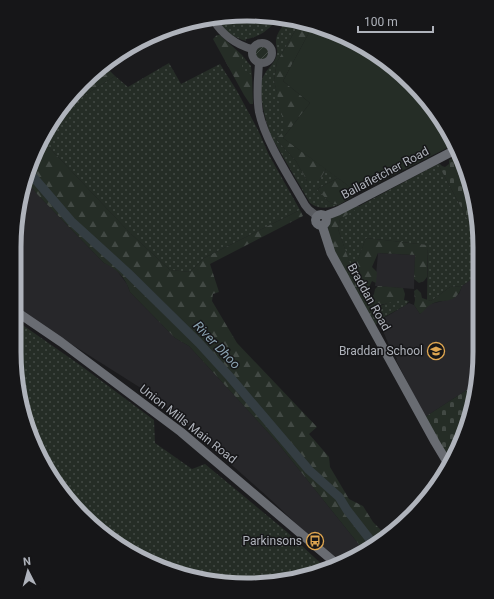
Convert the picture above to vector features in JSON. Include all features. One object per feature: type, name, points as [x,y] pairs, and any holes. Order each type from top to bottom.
[{"type":"highway","name":"Ballafletcher Road","points":[[321,219],[452,152]]},
{"type":"highway","name":"Braddan Road","points":[[321,219],[326,239],[338,266],[446,460]]},
{"type":"highway","name":"Union Mills Main Road","points":[[21,315],[181,432],[332,561]]},
{"type":"main road","points":[[215,23],[219,29],[235,42],[252,49]]},
{"type":"main road","points":[[262,42],[268,44],[272,54],[269,60],[259,63],[252,56],[252,49],[256,44],[262,42]]},
{"type":"main road","name":"Braddan Road","points":[[259,63],[257,94],[259,112],[264,129],[305,205],[321,219]]},
{"type":"shaded area","points":[[30,185],[104,263],[115,268],[127,284],[130,292],[175,338],[189,346],[277,442],[361,547],[335,560],[270,499],[155,397],[21,312],[21,232],[25,203]]},
{"type":"shaded area","points":[[378,253],[415,255],[414,289],[375,286]]},
{"type":"shaded area","name":"Braddan School","points":[[473,278],[473,367],[470,388],[425,417],[396,360],[397,359],[388,343],[379,321],[409,303],[414,305],[420,314],[430,304],[451,299],[459,294],[462,286]]},
{"type":"green space","points":[[232,21],[262,21],[274,23],[255,37],[246,39],[246,41],[237,38],[219,23]]},
{"type":"green space","points":[[285,24],[297,27],[277,62],[274,80],[286,130],[276,139],[296,161],[307,181],[319,181],[326,169],[338,178],[317,189],[330,203],[339,205],[324,208],[317,207],[310,203],[272,138],[267,124],[263,107],[261,83],[263,77],[276,57],[276,38]]},
{"type":"green space","points":[[297,27],[310,30],[283,81],[310,103],[283,138],[326,169],[319,181],[307,181],[296,161],[276,139],[285,130],[274,80],[277,62]]},
{"type":"green space","points":[[310,30],[333,38],[373,59],[407,87],[435,121],[450,147],[358,193],[283,138],[310,103],[283,81]]},
{"type":"green space","points":[[217,35],[220,35],[242,55],[242,69],[252,77],[253,104],[250,104],[244,95],[213,39]]},
{"type":"green space","points":[[259,46],[265,46],[269,50],[269,56],[265,60],[259,60],[255,56],[255,50]]},
{"type":"green space","points":[[242,55],[251,66],[252,77],[250,74],[242,70]]},
{"type":"green space","points":[[169,63],[181,84],[220,64],[237,91],[258,130],[269,155],[300,210],[204,258],[190,272],[170,270],[129,232],[46,144],[59,121],[74,102],[115,76],[128,87]]},
{"type":"green space","points":[[109,70],[115,76],[74,102],[87,87],[99,76]]},
{"type":"green space","points":[[46,144],[129,232],[170,270],[190,272],[204,258],[300,210],[303,216],[210,264],[219,292],[213,294],[212,301],[237,343],[317,427],[309,434],[329,457],[330,467],[349,499],[363,506],[373,522],[383,532],[361,547],[277,442],[189,346],[175,338],[130,292],[126,282],[120,274],[104,263],[30,185]]},
{"type":"green space","points":[[454,157],[461,174],[469,203],[473,229],[438,164],[445,167],[449,164],[449,160]]},
{"type":"green space","points":[[438,164],[473,229],[473,278],[462,286],[450,287],[431,301],[427,300],[428,245],[366,238],[353,273],[338,229],[340,219],[361,205]]},
{"type":"green space","points":[[338,178],[358,193],[339,205],[330,203],[317,189]]},
{"type":"green space","points":[[354,206],[360,207],[340,219],[338,229],[353,272],[366,238],[428,245],[427,277],[424,281],[419,283],[414,279],[415,255],[378,253],[372,267],[377,272],[376,283],[372,281],[367,291],[372,297],[378,286],[403,288],[405,294],[404,300],[367,308],[362,304],[340,263],[330,239],[328,229],[329,222],[340,212]]},
{"type":"green space","points":[[462,286],[456,297],[435,303],[420,314],[414,305],[414,291],[417,289],[421,293],[422,298],[431,301],[450,287]]},
{"type":"green space","points":[[395,300],[409,301],[406,305],[379,320],[380,323],[374,325],[362,304],[380,306]]},
{"type":"green space","points":[[21,324],[80,365],[154,420],[155,443],[192,469],[205,464],[287,532],[323,565],[291,574],[262,578],[232,578],[203,574],[174,566],[147,555],[121,540],[109,531],[87,512],[68,490],[51,465],[38,438],[25,396],[21,367]]},
{"type":"green space","points":[[470,388],[461,425],[448,456],[425,417]]},
{"type":"waterway","name":"River Dhoo","points":[[32,176],[71,221],[128,273],[199,343],[309,470],[339,497],[347,510],[371,541]]},
{"type":"place","name":"Braddan School","points":[[436,351]]},
{"type":"place","name":"Parkinsons","points":[[315,541]]}]
